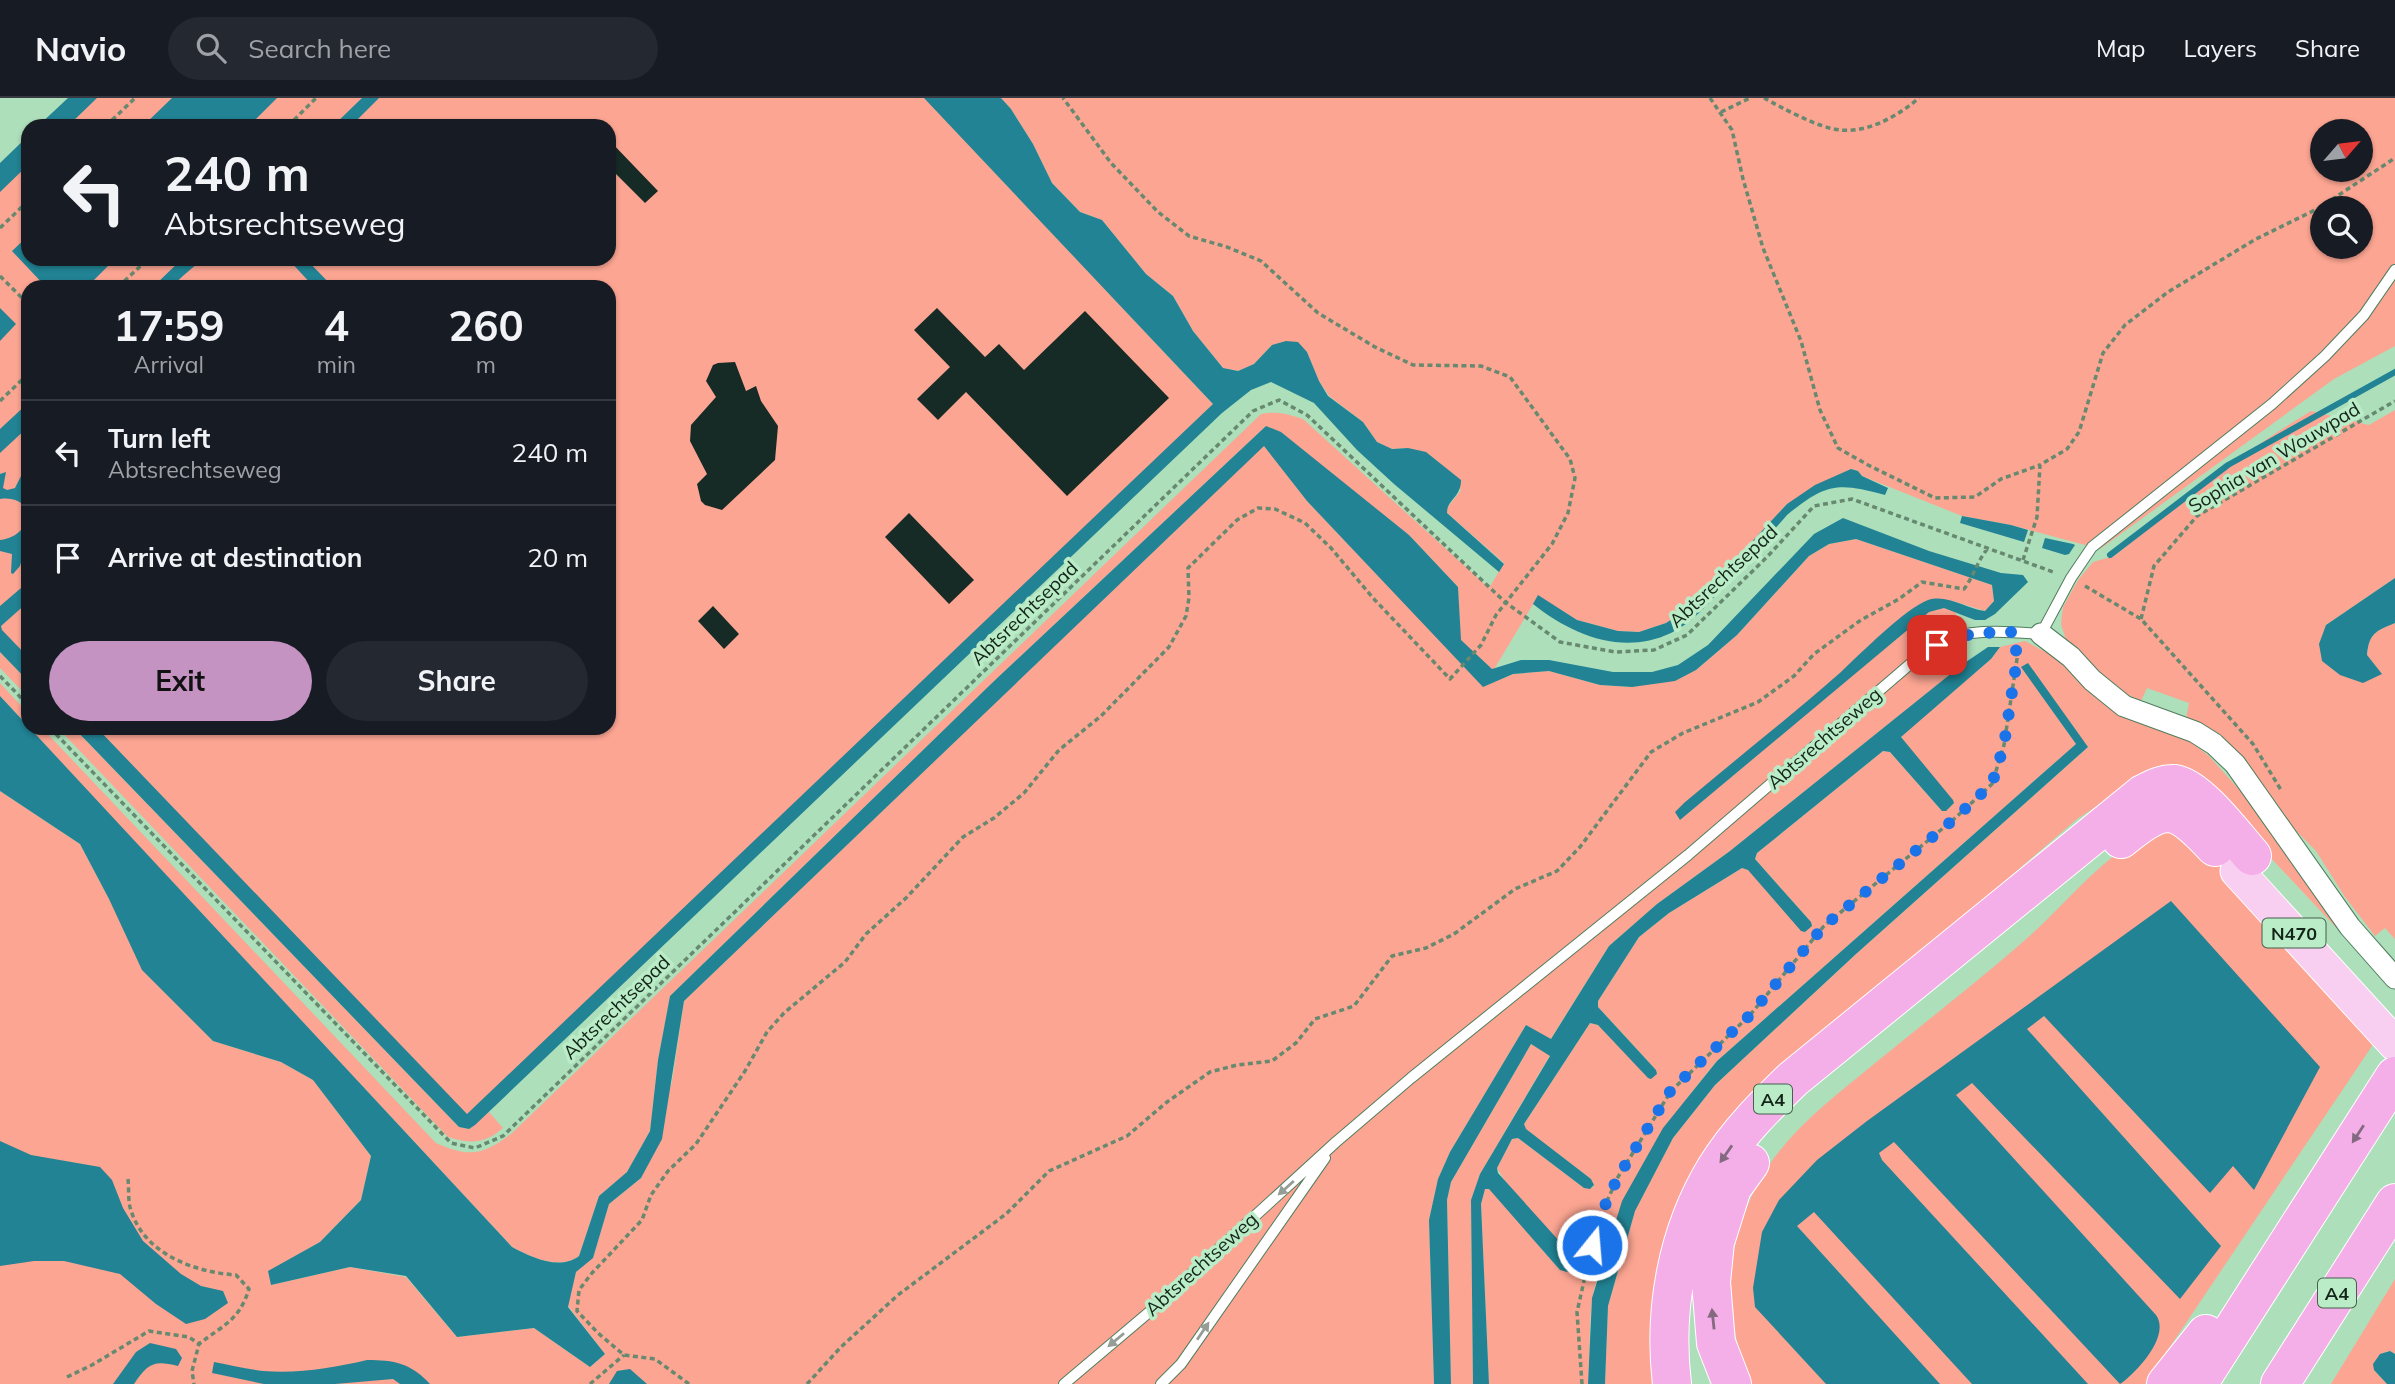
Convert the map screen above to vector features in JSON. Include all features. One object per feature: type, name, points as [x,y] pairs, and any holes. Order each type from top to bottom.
[{"type":"highway","name":"A4","points":[[1672,1384],[1669,1327],[1673,1289],[1680,1252],[1695,1209],[1716,1169],[1735,1141],[1760,1111],[1793,1079],[2143,794],[2156,787],[2179,784],[2192,792],[2245,863]]},
{"type":"highway","name":"A4","points":[[1732,1384],[1716,1343],[1712,1313],[1714,1242],[1732,1188],[1765,1142],[1811,1093],[2152,816],[2166,812],[2185,818],[2245,863]]},
{"type":"highway","points":[[2198,1384],[2395,1076]]},
{"type":"highway","points":[[2166,1384],[2320,1193]]},
{"type":"highway","name":"A4","points":[[2280,1384],[2395,1203]]},
{"type":"highway","name":"A4","points":[[2302,1384],[2395,1210]]},
{"type":"main road","name":"N470","points":[[2245,863],[2363,976],[2395,1012]]},
{"type":"main road","name":"N470","points":[[2363,976],[2395,1044]]},
{"type":"street","points":[[2041,634],[2071,657],[2092,680],[2124,706],[2195,732],[2214,744],[2235,764],[2350,927],[2363,976],[2395,978]]},
{"type":"lane","points":[[2041,634],[2071,578],[2092,547],[2272,404],[2325,356],[2364,315],[2395,270]]},
{"type":"lane","name":"Abtsrechtseweg","points":[[1064,1384],[1154,1308],[1336,1142],[1411,1078],[1688,855],[1923,653],[1950,637],[2014,632],[2041,634]]},
{"type":"lane","name":"Abtsrechtseweg","points":[[1161,1384],[1181,1364],[1336,1142]]},
{"type":"path","points":[[113,119],[135,98]]},
{"type":"path","points":[[295,119],[316,98]]},
{"type":"path","points":[[688,1384],[655,1359],[624,1355],[598,1333],[577,1311],[579,1290],[642,1220],[651,1195],[668,1171],[696,1144],[767,1032],[784,1013],[845,962],[866,934],[906,898],[963,836],[994,818],[1024,793],[1059,750],[1101,716],[1169,647],[1186,616],[1189,598],[1188,568],[1237,520],[1258,508],[1275,509],[1305,523],[1331,548],[1373,598],[1450,679],[1481,645],[1496,615],[1552,544],[1568,513],[1575,478],[1570,459],[1510,377],[1481,366],[1413,365],[1375,347],[1318,313],[1261,261],[1189,236],[1158,212],[1111,163],[1063,98]]},
{"type":"path","points":[[1710,98],[1732,130],[1763,248],[1801,341],[1819,410],[1838,448],[1935,498],[1975,496],[2001,479],[2040,465],[2067,449],[2079,432],[2103,353],[2125,325],[2168,292],[2256,239],[2319,208],[2395,158]]},
{"type":"path","points":[[1721,112],[1750,98]]},
{"type":"path","points":[[1764,98],[1793,114],[1840,130],[1874,126],[1902,113],[1919,98]]},
{"type":"path","points":[[0,229],[21,208]]},
{"type":"path","points":[[126,280],[140,266]]},
{"type":"path","points":[[0,276],[21,297]]},
{"type":"path","points":[[0,401],[21,381]]},
{"type":"path","name":"Abtsrechtsepad","points":[[57,735],[451,1143],[475,1148],[502,1136],[1253,411],[1279,400],[1307,415],[1506,602],[1560,642],[1615,652],[1654,650],[1687,635],[1768,556],[1814,506],[1852,499],[2071,578],[2141,619]]},
{"type":"path","name":"Sophia van Wouwpad","points":[[2141,619],[2154,566],[2197,516],[2395,401]]},
{"type":"path","points":[[2023,560],[2036,517],[2040,465]]},
{"type":"path","points":[[807,1384],[841,1347],[898,1296],[1006,1214],[1049,1171],[1127,1136],[1167,1102],[1210,1072],[1237,1065],[1272,1061],[1296,1043],[1315,1019],[1354,1006],[1392,956],[1426,948],[1454,934],[1515,890],[1557,871],[1580,847],[1651,752],[1683,733],[1758,702],[1794,676],[1814,654],[1861,620],[1899,599],[1922,582],[1964,589],[1971,580],[1980,557],[1988,548]]},
{"type":"path","points":[[1582,1384],[1577,1312],[1597,1223],[1618,1177],[1671,1090],[1750,1015],[1824,926],[1953,820],[1992,784],[2004,745],[2017,659],[2014,632]]},
{"type":"path","points":[[0,676],[21,698]]},
{"type":"path","points":[[128,1179],[130,1206],[141,1231],[184,1265],[210,1273],[236,1275],[249,1289],[243,1307],[228,1323],[198,1344],[192,1371],[194,1384]]},
{"type":"path","points":[[67,1377],[149,1331],[189,1337],[198,1344]]},
{"type":"path","points":[[590,1384],[624,1355]]},
{"type":"shaded area","points":[[92,98],[925,98],[1213,404],[470,1126],[98,735],[616,735],[616,280],[21,280],[21,662],[0,643],[0,186],[21,166],[21,266],[616,266],[616,119],[70,119]]},
{"type":"shaded area","points":[[1001,98],[2395,98],[2395,346],[2334,379],[2100,549],[2011,525],[1962,516],[1862,476],[1852,469],[1787,504],[1692,606],[1666,623],[1639,632],[1618,631],[1577,620],[1538,596],[1484,686],[1513,674],[1549,671],[1600,685],[1632,687],[1696,670],[1737,635],[1809,556],[1829,544],[1856,539],[1992,585],[1994,601],[1985,611],[1953,601],[1967,661],[1730,851],[1657,904],[1609,946],[1550,1040],[1526,1025],[1450,1152],[1438,1179],[1429,1220],[1434,1384],[0,1384],[0,791],[80,844],[109,899],[213,1041],[281,1062],[313,1080],[371,1156],[361,1200],[320,1242],[269,1271],[271,1285],[350,1267],[406,1277],[457,1337],[534,1328],[590,1367],[605,1354],[568,1306],[576,1272],[593,1257],[609,1204],[641,1178],[672,1082],[684,1001],[1264,445],[1307,501],[1449,650],[1460,633],[1458,587],[1409,535],[1266,426],[992,683],[670,996],[658,1060],[650,1131],[627,1172],[599,1196],[579,1256],[563,1262],[545,1261],[512,1247],[36,735],[49,735],[436,1143],[458,1151],[476,1152],[493,1146],[512,1133],[1261,414],[1282,414],[1303,419],[1489,588],[1504,563],[1447,513],[1447,508],[1461,490],[1447,470],[1436,460],[1408,448],[1391,449],[1377,442],[1363,422],[1329,396],[1319,381],[1307,352],[1272,345],[1254,364],[1238,371],[1223,368],[1193,331],[1173,296],[1146,274],[1102,220],[1080,212],[1052,183],[1033,144]]},
{"type":"shaded area","points":[[2395,410],[2395,578],[2326,625],[2367,655],[2372,637],[2395,623],[2395,939],[2385,928],[2375,936],[2345,897],[2316,851],[2186,719],[2189,703],[2147,688],[2141,701],[2120,691],[2103,680],[2083,655],[2066,640],[2061,624],[2063,607],[2078,580],[2093,562],[2114,556],[2210,480],[2285,427],[2311,411],[2369,425]]},
{"type":"shaded area","points":[[2025,641],[2066,663],[2105,704],[2186,738],[2209,756],[2260,813],[2345,937],[2224,808],[2156,768],[2077,819],[1752,1099],[1654,1384],[1605,1384],[1608,1306],[1635,1210],[1673,1138],[1715,1085],[1856,954],[2088,747],[2022,667],[2076,744],[1717,1061],[1680,1107],[1634,1180],[1611,1234],[1592,1299],[1588,1384],[1489,1384],[1481,1204],[1485,1188],[1489,1188],[1560,1270],[1497,1168],[1512,1139],[1518,1138],[1584,1188],[1594,1186],[1591,1179],[1525,1129],[1524,1124],[1590,1023],[1598,1025],[1656,1070],[1598,1007],[1598,1001],[1639,937],[1669,913],[1742,868],[1748,869],[1805,932],[1811,922],[1755,859],[1757,853],[1883,751],[1890,752],[1942,811],[1902,740],[1902,735],[1991,659],[2000,647]]},
{"type":"shaded area","points":[[0,652],[21,674],[21,690],[0,668]]},
{"type":"shaded area","points":[[0,683],[21,706],[21,718],[0,696]]},
{"type":"shaded area","points":[[65,735],[81,735],[459,1127],[469,1129],[489,1112],[503,1128],[490,1137],[477,1141],[448,1137]]},
{"type":"shaded area","points":[[2170,832],[2212,852],[2318,971],[2374,1043],[2145,1384],[1751,1384],[1735,1334],[1731,1284],[1733,1259],[1746,1210],[1757,1185],[1780,1150],[1825,1104],[2039,928],[2105,863],[2139,839]]},
{"type":"shaded area","points":[[1531,1044],[1550,1055],[1480,1174],[1471,1200],[1473,1384],[1451,1384],[1447,1200],[1451,1182]]},
{"type":"shaded area","points":[[2395,1279],[2395,1354],[2390,1351],[2380,1355],[2374,1370],[2387,1384],[2331,1384]]},
{"type":"water","points":[[68,98],[97,98],[75,119],[46,119]]},
{"type":"water","points":[[172,98],[277,98],[256,119],[150,119]]},
{"type":"water","points":[[362,98],[379,98],[358,119],[340,119]]},
{"type":"water","points":[[924,98],[1001,98],[1033,144],[1052,183],[1080,212],[1102,220],[1146,274],[1173,296],[1193,331],[1223,368],[1238,371],[1254,364],[1272,345],[1286,341],[1298,342],[1307,352],[1328,396],[1363,422],[1377,442],[1392,449],[1408,448],[1426,452],[1461,480],[1459,491],[1449,504],[1447,513],[1504,564],[1499,572],[1394,484],[1357,450],[1314,403],[1271,382],[1251,390],[1222,413],[469,1129],[459,1127],[81,735],[104,735],[467,1114],[1213,404]]},
{"type":"water","points":[[21,143],[21,172],[0,192],[0,163]]},
{"type":"water","points":[[21,243],[21,261],[12,251]]},
{"type":"water","points":[[26,266],[108,266],[94,280],[39,280]]},
{"type":"water","points":[[175,266],[194,266],[178,280],[160,280]]},
{"type":"water","points":[[294,266],[313,266],[326,280],[308,280]]},
{"type":"water","points":[[0,308],[16,324],[0,341]]},
{"type":"water","points":[[21,410],[21,434],[0,453],[0,429]]},
{"type":"water","points":[[1266,426],[1281,432],[1409,535],[1458,587],[1461,640],[1492,669],[1521,660],[1549,660],[1613,672],[1652,672],[1678,665],[1708,645],[1814,534],[1843,518],[1929,551],[2001,573],[2023,575],[2028,582],[1995,614],[1985,620],[1975,620],[1944,608],[1929,612],[1680,820],[1675,812],[1684,803],[1822,689],[1908,612],[1928,600],[1935,599],[1950,600],[1985,611],[1994,601],[1992,585],[1856,539],[1829,544],[1809,556],[1737,635],[1696,670],[1675,681],[1632,687],[1600,685],[1549,671],[1513,674],[1483,687],[1307,501],[1264,446],[684,1001],[662,1139],[641,1178],[609,1204],[593,1258],[576,1272],[568,1307],[605,1354],[590,1367],[534,1328],[457,1337],[406,1276],[350,1267],[271,1285],[268,1271],[320,1242],[361,1200],[371,1156],[313,1080],[281,1062],[213,1041],[142,970],[80,844],[0,791],[0,696],[21,719],[21,735],[36,735],[512,1247],[545,1261],[563,1262],[579,1256],[599,1196],[627,1172],[650,1131],[658,1060],[670,996],[992,683]]},
{"type":"water","points":[[1851,469],[1888,488],[1885,495],[1855,488],[1833,488],[1800,504],[1699,613],[1671,633],[1634,643],[1598,639],[1564,625],[1533,604],[1538,595],[1577,620],[1618,631],[1639,632],[1666,623],[1692,606],[1787,504],[1815,485]]},
{"type":"water","points":[[6,472],[3,488],[15,488],[21,476],[21,504],[0,499],[0,474]]},
{"type":"water","points":[[1962,516],[2028,530],[2024,542],[1960,523]]},
{"type":"water","points":[[21,530],[21,562],[13,574],[12,554],[0,551],[0,540]]},
{"type":"water","points":[[2045,538],[2075,545],[2069,554],[2065,555],[2042,548]]},
{"type":"water","points":[[2395,578],[2395,623],[2372,637],[2367,655],[2382,674],[2363,683],[2340,675],[2322,661],[2319,644],[2326,625]]},
{"type":"water","points":[[21,588],[21,608],[1,626],[21,650],[21,674],[0,652],[0,606]]},
{"type":"water","points":[[1988,647],[2000,647],[1991,659],[1901,737],[1953,800],[1954,803],[1946,811],[1942,811],[1890,752],[1883,751],[1757,853],[1755,859],[1811,922],[1812,926],[1805,932],[1801,931],[1748,870],[1742,868],[1669,913],[1639,937],[1598,1001],[1598,1007],[1657,1074],[1651,1079],[1648,1078],[1598,1025],[1590,1023],[1524,1124],[1526,1129],[1591,1179],[1594,1185],[1590,1189],[1584,1188],[1518,1138],[1512,1139],[1497,1168],[1498,1173],[1574,1257],[1574,1265],[1567,1272],[1560,1270],[1489,1189],[1485,1189],[1481,1204],[1489,1384],[1473,1384],[1471,1200],[1480,1174],[1550,1056],[1531,1044],[1451,1182],[1447,1200],[1451,1384],[1434,1384],[1429,1220],[1438,1179],[1450,1152],[1526,1025],[1551,1039],[1609,946],[1657,904],[1730,851],[1963,664]]},
{"type":"water","points":[[2028,663],[2088,747],[1856,954],[1715,1085],[1673,1138],[1635,1211],[1608,1306],[1605,1384],[1588,1384],[1592,1298],[1622,1201],[1663,1128],[1717,1061],[2076,744],[2021,667]]},
{"type":"water","points":[[2171,901],[2320,1067],[2254,1190],[2233,1166],[2210,1193],[2044,1016],[2027,1029],[2221,1246],[2180,1299],[1972,1083],[1956,1095],[2156,1315],[2159,1333],[2150,1353],[2120,1384],[1894,1142],[1879,1153],[1882,1160],[2088,1384],[1972,1384],[1814,1212],[1797,1226],[1940,1384],[1826,1384],[1755,1307],[1753,1288],[1762,1232],[1779,1200],[1817,1160],[1867,1121]]},
{"type":"water","points":[[0,1141],[31,1155],[100,1167],[112,1180],[123,1208],[143,1241],[181,1274],[201,1286],[223,1291],[228,1303],[205,1319],[186,1324],[156,1304],[120,1274],[64,1261],[34,1261],[0,1266]]},
{"type":"water","points":[[150,1343],[176,1349],[182,1358],[178,1366],[163,1363],[152,1365],[143,1371],[134,1384],[113,1384],[136,1352]]},
{"type":"water","points":[[2390,1351],[2395,1354],[2395,1384],[2387,1384],[2374,1370],[2373,1364],[2380,1354]]},
{"type":"water","points":[[367,1360],[402,1364],[416,1371],[430,1384],[400,1384],[393,1379],[335,1384],[264,1384],[212,1373],[214,1362],[263,1371],[289,1372]]},
{"type":"water","points":[[630,1369],[647,1384],[609,1384],[617,1371]]},
{"type":"building","points":[[616,147],[658,191],[645,203],[616,174]]},
{"type":"building","points":[[937,308],[985,357],[999,344],[1024,370],[1085,311],[1169,398],[1067,496],[966,392],[938,420],[917,399],[950,367],[914,330]]},
{"type":"building","points":[[735,362],[746,391],[756,386],[761,401],[778,426],[775,460],[722,510],[705,505],[701,501],[697,484],[707,474],[690,441],[691,425],[716,397],[706,381],[713,365]]},
{"type":"building","points":[[909,513],[974,580],[949,604],[885,537]]},
{"type":"building","points":[[713,606],[739,634],[724,649],[698,621]]},
{"type":"waterway","points":[[2110,555],[2228,465],[2395,372]]},
{"type":"route","points":[[1592,1245],[1597,1223],[1618,1177],[1671,1090],[1750,1015],[1824,926],[1953,820],[1992,784],[2004,745],[2017,659],[2014,632],[1950,637],[1937,645]]}]
